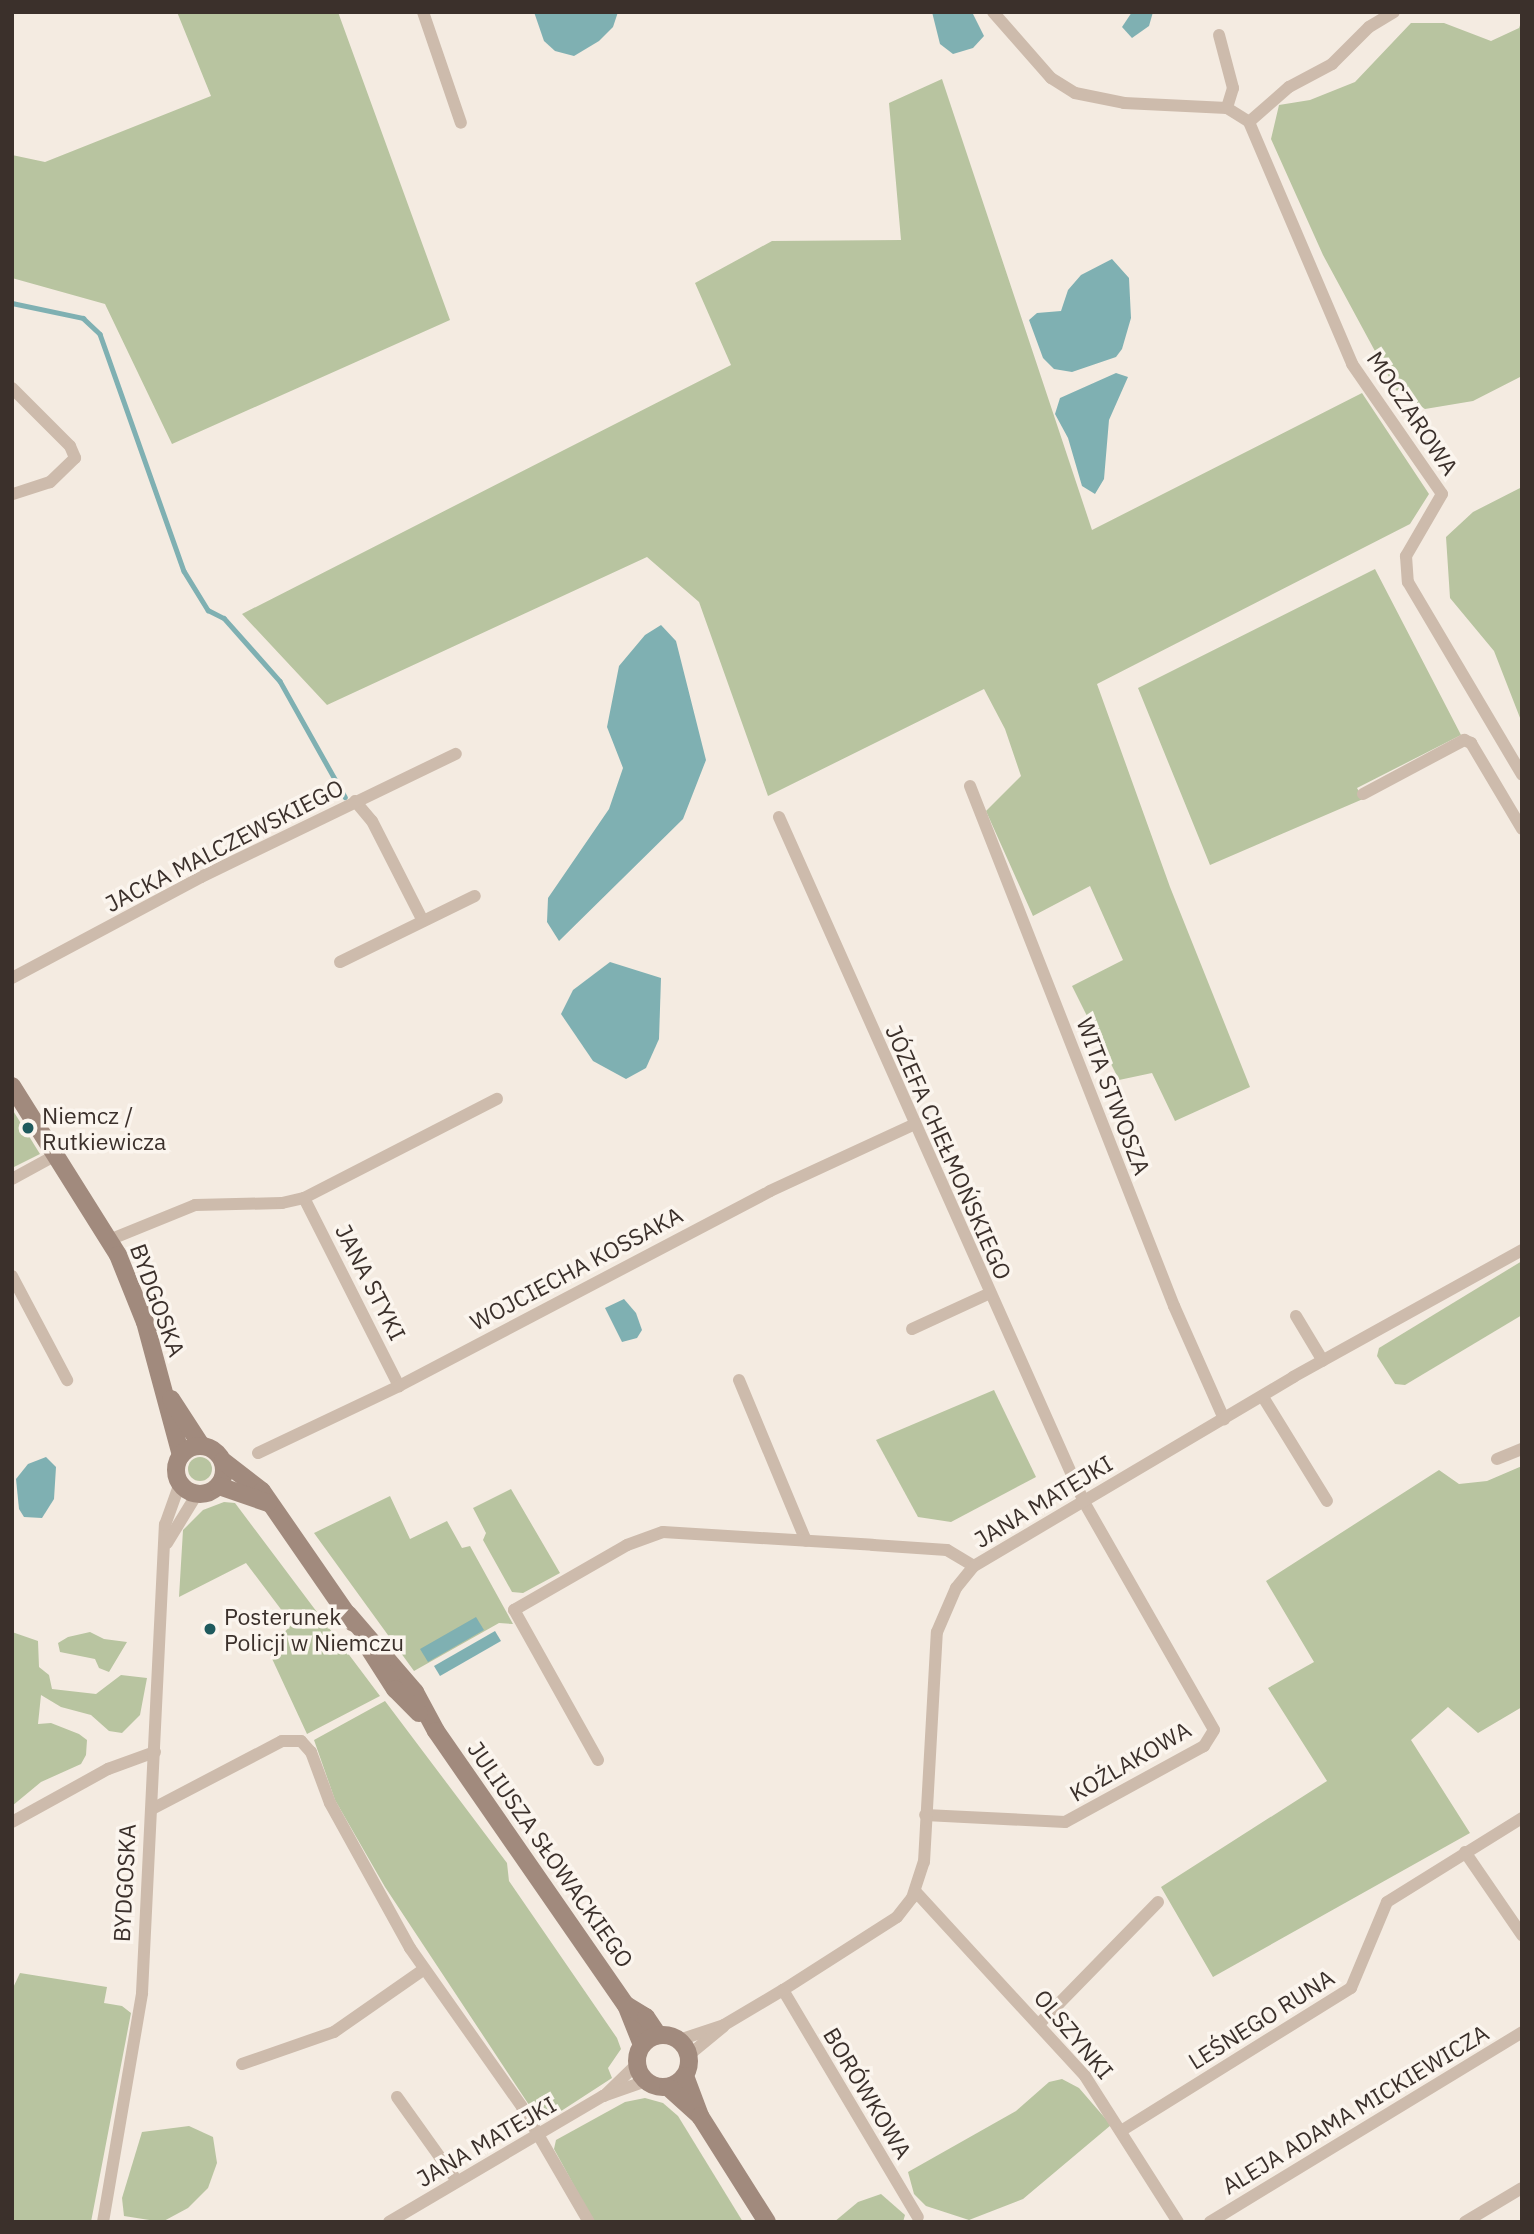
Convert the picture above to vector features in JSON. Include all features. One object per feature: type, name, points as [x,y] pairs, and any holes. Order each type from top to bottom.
[{"type":"street","points":[[423,12],[461,123]]},
{"type":"street","points":[[993,12],[1051,78],[1075,93],[1124,103],[1227,108],[1249,122],[1289,87],[1332,64],[1368,27],[1394,12]]},
{"type":"street","points":[[1219,34],[1233,88],[1227,108]]},
{"type":"street","name":"MOCZAROWA","points":[[1249,122],[1352,364],[1442,494],[1406,556],[1408,582],[1522,775]]},
{"type":"street","points":[[12,388],[70,446],[75,458],[50,482],[33,491],[12,494]]},
{"type":"street","points":[[1363,794],[1464,740],[1471,743],[1522,829]]},
{"type":"street","name":"JACKA MALCZEWSKIEGO","points":[[12,978],[355,801],[456,754]]},
{"type":"street","name":"WITA STWOSZA","points":[[970,786],[1174,1306],[1224,1419]]},
{"type":"street","points":[[355,801],[372,821],[423,921]]},
{"type":"street","name":"JÓZEFA CHEŁMOŃSKIEGO","points":[[779,817],[988,1294],[1084,1502]]},
{"type":"street","points":[[340,962],[475,896]]},
{"type":"street","name":"BYDGOSKA","points":[[12,1086],[109,1240],[145,1322],[181,1455]]},
{"type":"street","points":[[109,1240],[195,1205],[282,1203],[304,1198],[497,1099]]},
{"type":"street","name":"WOJCIECHA KOSSAKA","points":[[258,1453],[399,1385],[770,1191],[915,1124]]},
{"type":"street","points":[[12,1179],[56,1155]]},
{"type":"street","name":"JANA STYKI","points":[[304,1198],[399,1385]]},
{"type":"street","name":"JANA MATEJKI","points":[[689,2055],[724,2025],[897,1917],[915,1891],[924,1862],[937,1632],[956,1588],[974,1566],[1323,1361],[1522,1250]]},
{"type":"street","points":[[12,1276],[67,1380]]},
{"type":"street","points":[[912,1329],[988,1294]]},
{"type":"street","points":[[1296,1316],[1323,1361]]},
{"type":"street","points":[[738,1380],[806,1541]]},
{"type":"street","name":"BYDGOSKA","points":[[165,1391],[201,1445]]},
{"type":"street","points":[[1263,1397],[1326,1501]]},
{"type":"street","points":[[219,1486],[223,1461],[215,1450],[201,1445],[181,1455],[176,1469],[180,1483],[197,1494],[219,1486],[268,1503]]},
{"type":"street","points":[[1497,1459],[1522,1448]]},
{"type":"street","name":"JULIUSZA SŁOWACKIEGO","points":[[223,1461],[255,1483],[348,1614],[395,1689],[436,1731],[626,2005],[646,2017],[650,2040]]},
{"type":"street","name":"BYDGOSKA","points":[[103,2222],[142,1993],[167,1543],[165,1525],[180,1483]]},
{"type":"street","name":"BYDGOSKA","points":[[167,1543],[197,1494]]},
{"type":"street","name":"KOŹLAKOWA","points":[[925,1815],[1064,1822],[1204,1746],[1214,1730],[1084,1502]]},
{"type":"street","points":[[598,1760],[514,1610],[649,1535],[947,1550],[974,1566]]},
{"type":"street","points":[[152,1809],[282,1741],[301,1741],[311,1752],[330,1803],[423,1970],[538,2136],[589,2222]]},
{"type":"street","points":[[12,1822],[126,1760],[155,1752]]},
{"type":"street","name":"LEŚNEGO RUNA","points":[[1121,2131],[1351,1988],[1387,1902],[1522,1818]]},
{"type":"street","points":[[1465,1853],[1522,1935]]},
{"type":"street","name":"OLSZYNKI","points":[[915,1891],[1040,2022],[1085,2076],[1178,2222]]},
{"type":"street","points":[[1040,2022],[1158,1902]]},
{"type":"street","points":[[242,2064],[334,2032],[423,1970]]},
{"type":"street","name":"BORÓWKOWA","points":[[783,1990],[918,2217]]},
{"type":"street","name":"JANA MATEJKI","points":[[679,2040],[724,2025]]},
{"type":"street","name":"ALEJA ADAMA MICKIEWICZA","points":[[1210,2222],[1522,2032]]},
{"type":"street","points":[[700,2116],[668,2087],[646,2081],[637,2064],[650,2040],[679,2040],[689,2055],[685,2076],[700,2116],[767,2222]]},
{"type":"street","name":"JANA MATEJKI","points":[[389,2222],[603,2096],[637,2064]]},
{"type":"street","points":[[668,2087],[685,2076]]},
{"type":"street","name":"JANA MATEJKI","points":[[603,2096],[646,2081]]},
{"type":"street","points":[[397,2097],[457,2181]]},
{"type":"street","points":[[1465,2222],[1522,2188]]},
{"type":"green space","points":[[177,12],[338,12],[450,320],[172,444],[105,304],[12,278],[12,155],[45,162],[211,96]]},
{"type":"green space","points":[[1522,20],[1522,376],[1473,401],[1425,409],[1396,390],[1323,255],[1271,139],[1279,105],[1310,100],[1355,82],[1411,23],[1444,23],[1491,41],[1519,28]]},
{"type":"green space","points":[[942,79],[1092,530],[1362,393],[1429,494],[1410,524],[1097,684],[1170,887],[1250,1087],[1175,1121],[1152,1073],[1119,1080],[1072,986],[1123,960],[1090,886],[1033,916],[986,811],[1021,776],[1005,729],[984,689],[768,796],[699,602],[647,557],[327,705],[242,614],[731,365],[695,283],[772,241],[901,240],[889,103]]},
{"type":"green space","points":[[1522,487],[1522,723],[1494,651],[1450,598],[1446,537],[1473,512]]},
{"type":"green space","points":[[1375,569],[1461,735],[1357,788],[1363,799],[1210,865],[1138,688]]},
{"type":"green space","points":[[12,1109],[40,1154],[12,1168]]},
{"type":"green space","points":[[1522,1261],[1522,1315],[1405,1385],[1395,1384],[1377,1356],[1379,1348]]},
{"type":"green space","points":[[994,1390],[1036,1477],[951,1522],[918,1517],[876,1440]]},
{"type":"green space","points":[[200,1457],[209,1460],[212,1469],[209,1478],[200,1481],[191,1478],[188,1469],[191,1460]]},
{"type":"green space","points":[[1522,1466],[1522,1707],[1478,1733],[1448,1707],[1411,1740],[1470,1833],[1213,1977],[1161,1887],[1327,1781],[1268,1688],[1314,1662],[1266,1581],[1439,1470],[1459,1484],[1487,1481]]},
{"type":"green space","points":[[511,1489],[560,1573],[523,1593],[512,1592],[483,1540],[486,1533],[473,1508]]},
{"type":"green space","points":[[390,1496],[410,1539],[447,1521],[462,1548],[470,1546],[513,1624],[499,1623],[414,1671],[314,1533]]},
{"type":"green space","points":[[224,1502],[235,1503],[380,1696],[307,1734],[268,1650],[292,1624],[246,1563],[179,1597],[183,1530],[203,1510]]},
{"type":"green space","points":[[12,1632],[38,1641],[39,1667],[49,1675],[52,1689],[96,1694],[121,1675],[147,1678],[140,1715],[122,1733],[109,1731],[91,1715],[61,1707],[41,1695],[38,1724],[51,1723],[79,1734],[87,1740],[86,1755],[81,1764],[41,1782],[12,1806]]},
{"type":"green space","points":[[90,1632],[104,1639],[127,1642],[109,1672],[99,1668],[95,1659],[60,1652],[58,1643],[68,1637]]},
{"type":"green space","points":[[385,1701],[507,1863],[509,1881],[617,2038],[621,2049],[608,2068],[612,2078],[555,2115],[539,2116],[531,2108],[385,1887],[335,1800],[314,1740]]},
{"type":"green space","points":[[20,1973],[107,1987],[104,2003],[122,2006],[131,2013],[91,2222],[12,2222],[12,1990]]},
{"type":"green space","points":[[1062,2079],[1079,2088],[1111,2125],[1023,2199],[969,2220],[926,2206],[914,2194],[908,2172],[1016,2111],[1049,2082]]},
{"type":"green space","points":[[645,2098],[663,2103],[678,2116],[743,2222],[594,2222],[554,2149],[556,2140],[625,2102]]},
{"type":"green space","points":[[189,2126],[213,2137],[217,2163],[208,2188],[188,2208],[162,2222],[124,2216],[122,2198],[142,2132]]},
{"type":"green space","points":[[881,2194],[905,2215],[903,2222],[834,2222],[858,2202]]},
{"type":"water","points":[[534,12],[618,12],[613,27],[599,41],[574,56],[555,51],[544,41]]},
{"type":"water","points":[[932,12],[972,12],[984,36],[973,48],[953,54],[940,44]]},
{"type":"water","points":[[1132,12],[1153,12],[1149,26],[1132,38],[1122,27]]},
{"type":"water","points":[[1112,259],[1129,278],[1131,318],[1122,349],[1116,357],[1072,372],[1054,369],[1043,358],[1029,320],[1037,313],[1061,311],[1068,290],[1081,275]]},
{"type":"water","points":[[1116,373],[1128,377],[1109,420],[1104,479],[1095,494],[1082,486],[1068,438],[1055,414],[1060,398]]},
{"type":"water","points":[[661,625],[676,641],[706,760],[683,819],[559,941],[547,922],[548,898],[609,809],[623,768],[607,727],[619,666],[645,635]]},
{"type":"water","points":[[610,962],[661,978],[659,1039],[646,1068],[626,1079],[593,1061],[561,1014],[573,990]]},
{"type":"water","points":[[624,1299],[636,1313],[642,1330],[637,1338],[622,1342],[605,1308]]},
{"type":"water","points":[[46,1457],[56,1467],[54,1499],[42,1518],[24,1517],[19,1509],[16,1479],[28,1464]]},
{"type":"water","points":[[476,1617],[484,1630],[428,1662],[420,1649]]},
{"type":"water","points":[[495,1631],[501,1641],[440,1676],[434,1666]]},
{"type":"waterway","points":[[12,303],[83,318],[100,334],[184,571],[208,610],[224,618],[280,681],[345,797]]},
{"type":"place","name":"Niemcz / Rutkiewicza","points":[[28,1128]]},
{"type":"place","name":"Posterunek Policji w Niemczu","points":[[210,1629]]}]
